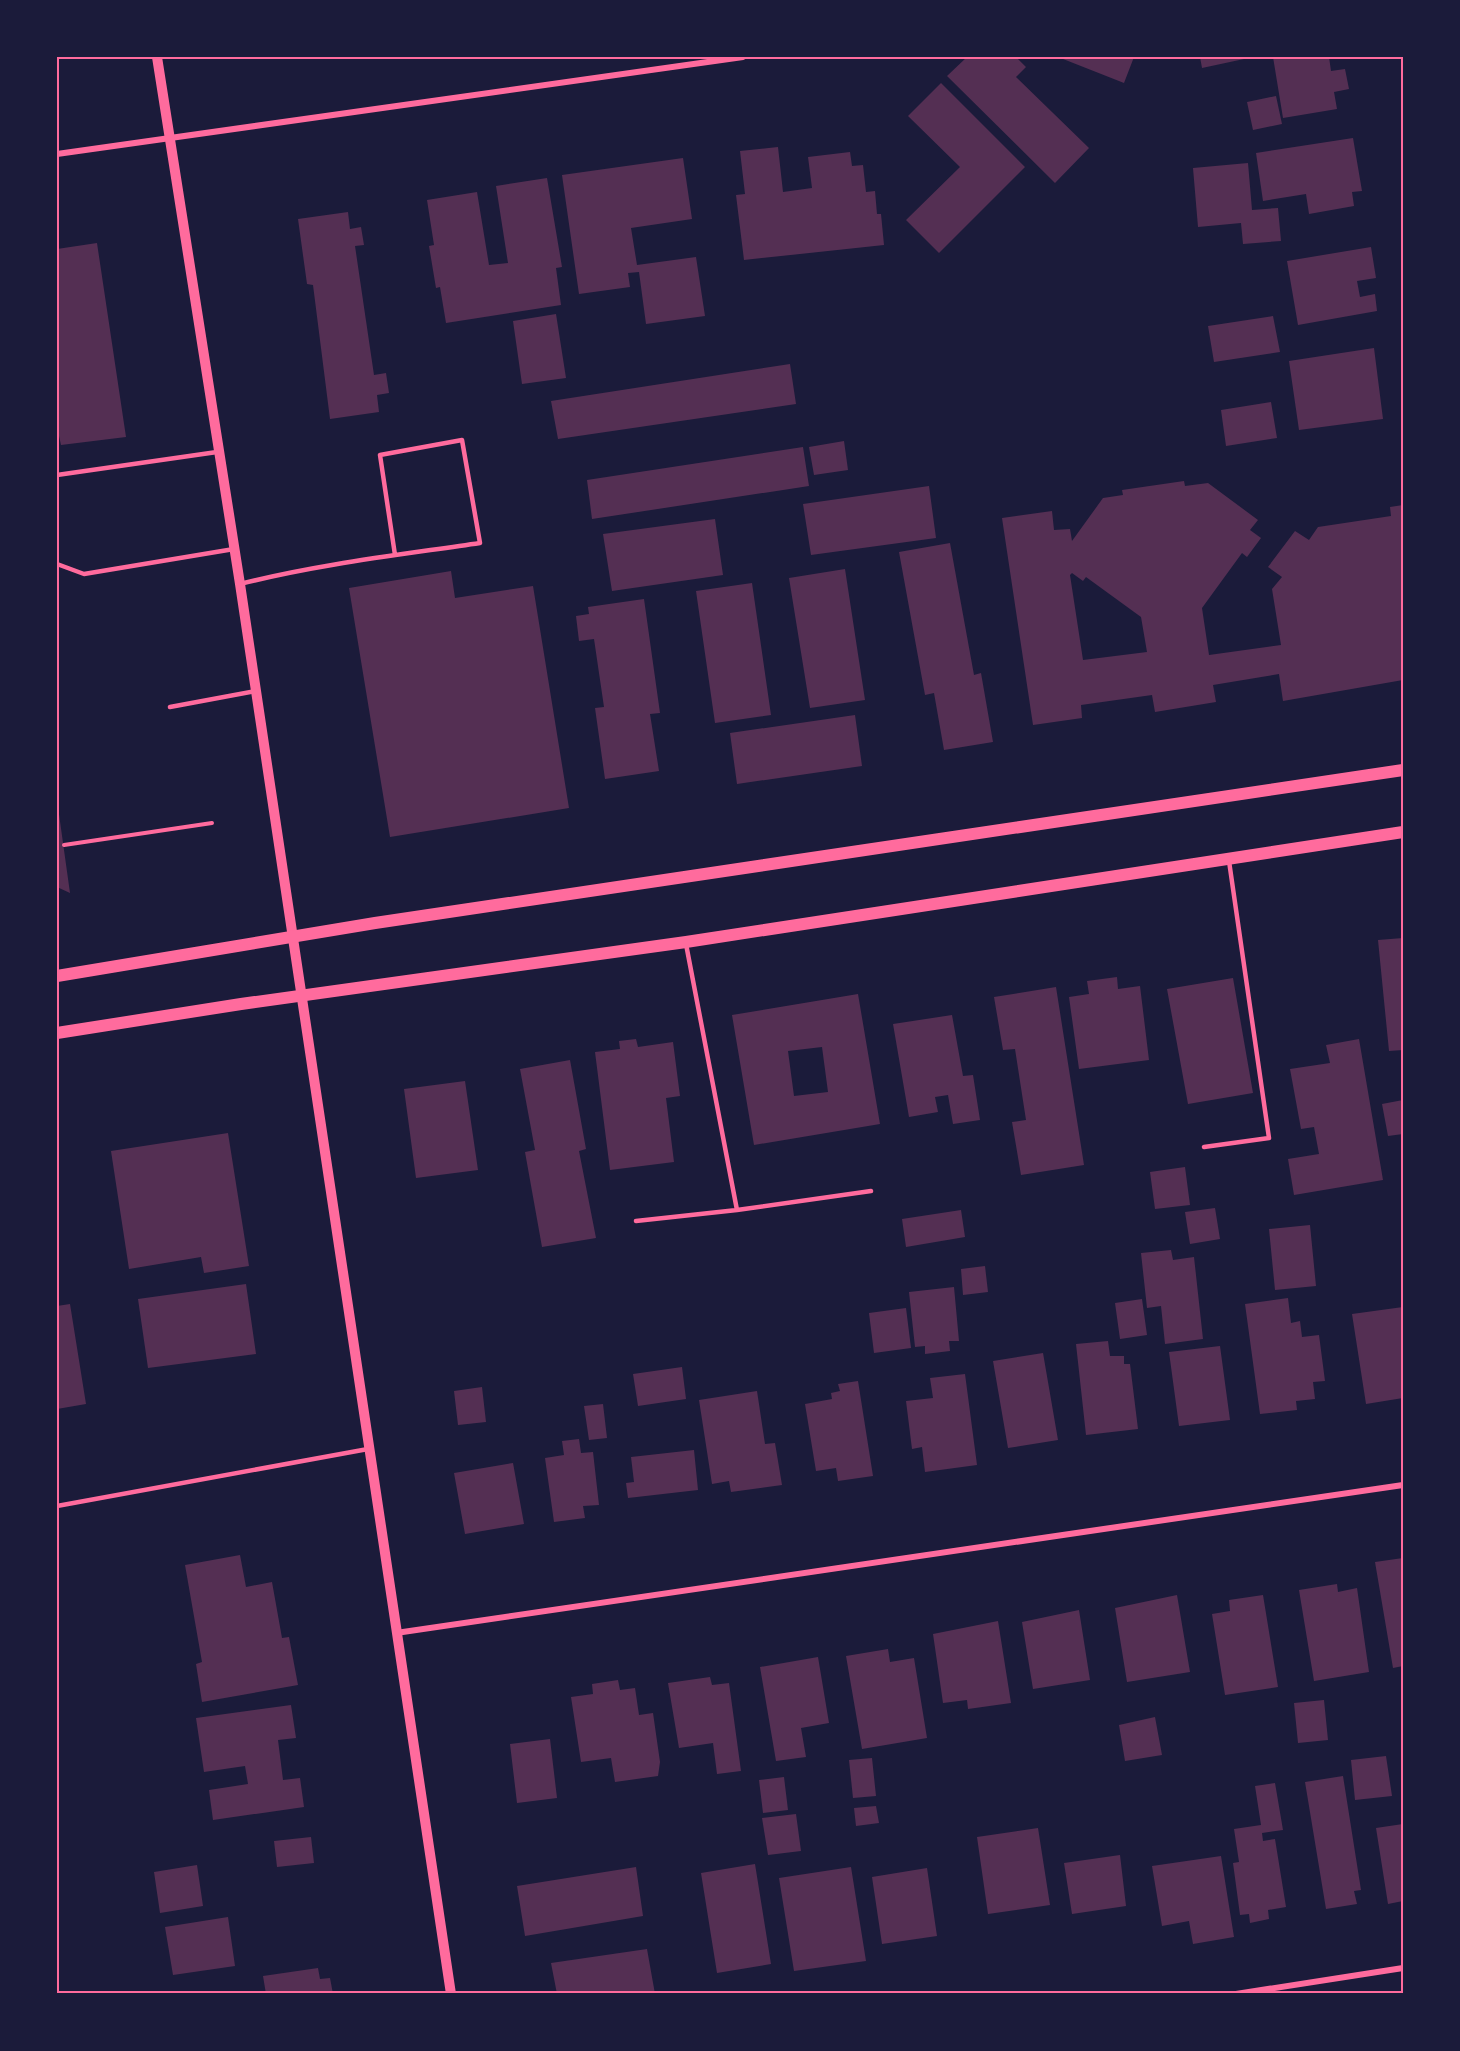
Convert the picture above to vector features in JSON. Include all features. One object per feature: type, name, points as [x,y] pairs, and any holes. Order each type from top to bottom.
[{"type":"main road","points":[[57,976],[398,920],[1403,770]]},
{"type":"main road","points":[[57,1032],[686,942],[1403,832]]},
{"type":"street","points":[[157,57],[217,453],[240,584],[451,1994]]},
{"type":"street","points":[[57,154],[743,57]]},
{"type":"street","points":[[396,1633],[1403,1485]]},
{"type":"street","points":[[1237,1994],[1403,1968]]},
{"type":"lane","points":[[240,584],[297,570],[480,543],[462,440],[380,455],[395,555]]},
{"type":"lane","points":[[57,475],[217,453]]},
{"type":"lane","points":[[57,564],[84,574],[234,549]]},
{"type":"lane","points":[[170,707],[256,692]]},
{"type":"lane","points":[[1204,1147],[1269,1138],[1229,860]]},
{"type":"lane","points":[[686,942],[737,1210]]},
{"type":"lane","points":[[636,1221],[737,1210],[871,1191]]},
{"type":"lane","points":[[57,1506],[368,1449]]},
{"type":"path","points":[[64,845],[212,823]]},
{"type":"building","points":[[967,57],[1016,57],[1026,67],[1016,77],[1089,148],[1055,183],[947,76]]},
{"type":"building","points":[[1058,57],[1134,57],[1124,83]]},
{"type":"building","points":[[1200,57],[1244,57],[1244,59],[1202,68]]},
{"type":"building","points":[[1273,57],[1329,57],[1331,71],[1345,69],[1349,89],[1334,92],[1337,109],[1283,118]]},
{"type":"building","points":[[941,83],[1025,167],[939,253],[906,220],[960,167],[908,116]]},
{"type":"building","points":[[1276,96],[1282,124],[1253,130],[1247,102]]},
{"type":"building","points":[[1353,138],[1362,191],[1352,192],[1354,206],[1309,214],[1306,194],[1263,201],[1256,153]]},
{"type":"building","points":[[778,147],[783,192],[812,188],[808,157],[850,152],[852,166],[863,165],[866,192],[875,191],[877,214],[881,214],[884,245],[744,260],[736,195],[745,194],[740,151]]},
{"type":"building","points":[[683,158],[692,219],[631,228],[637,265],[696,257],[705,316],[646,324],[639,272],[628,273],[630,287],[579,294],[562,175]]},
{"type":"building","points":[[1248,163],[1252,210],[1278,208],[1281,241],[1243,244],[1241,223],[1198,227],[1193,168]]},
{"type":"building","points":[[547,178],[562,267],[556,268],[561,305],[446,323],[440,287],[436,288],[429,246],[434,245],[427,200],[477,192],[489,265],[508,263],[496,186]]},
{"type":"building","points":[[348,212],[350,229],[361,227],[364,245],[355,246],[374,375],[386,373],[389,393],[377,395],[379,412],[330,419],[313,285],[307,284],[298,219]]},
{"type":"building","points":[[97,243],[126,437],[61,445],[57,427],[57,249]]},
{"type":"building","points":[[1371,247],[1376,278],[1357,281],[1360,297],[1375,294],[1377,311],[1298,325],[1287,261]]},
{"type":"building","points":[[556,314],[566,378],[522,384],[513,321]]},
{"type":"building","points":[[1273,316],[1280,352],[1214,362],[1208,326]]},
{"type":"building","points":[[1374,348],[1383,419],[1299,430],[1289,361]]},
{"type":"building","points":[[790,364],[796,404],[558,439],[551,401]]},
{"type":"building","points":[[1271,402],[1277,438],[1226,446],[1221,410]]},
{"type":"building","points":[[844,441],[848,470],[814,475],[809,447]]},
{"type":"building","points":[[803,447],[809,486],[592,519],[587,480]]},
{"type":"building","points":[[1184,481],[1185,486],[1208,483],[1258,520],[1250,530],[1261,538],[1247,557],[1242,553],[1202,608],[1209,655],[1281,645],[1272,589],[1282,577],[1268,567],[1295,531],[1309,540],[1318,527],[1391,516],[1390,507],[1403,505],[1403,680],[1283,701],[1279,674],[1213,685],[1216,702],[1155,712],[1152,695],[1081,705],[1082,718],[1033,725],[1002,518],[1052,511],[1054,530],[1070,529],[1072,541],[1103,498],[1123,495],[1122,490]],"holes":[[[1072,573],[1083,581],[1086,577],[1141,617],[1147,652],[1083,660],[1070,575]]]},
{"type":"building","points":[[929,486],[936,538],[811,555],[803,504]]},
{"type":"building","points":[[715,519],[723,575],[612,591],[603,534]]},
{"type":"building","points":[[950,543],[974,675],[981,673],[993,742],[944,750],[934,693],[925,695],[899,552]]},
{"type":"building","points":[[845,569],[865,700],[810,708],[789,578]]},
{"type":"building","points":[[451,571],[455,598],[533,586],[569,808],[390,837],[349,588]]},
{"type":"building","points":[[752,583],[771,715],[715,723],[696,591]]},
{"type":"building","points":[[644,599],[660,713],[650,714],[659,771],[605,779],[595,708],[604,707],[594,639],[579,641],[576,616],[589,614],[588,607]]},
{"type":"building","points":[[855,715],[862,766],[737,784],[730,733]]},
{"type":"building","points":[[58,807],[70,893],[57,887]]},
{"type":"building","points":[[1403,938],[1403,1050],[1389,1051],[1378,940]]},
{"type":"building","points":[[1117,977],[1118,989],[1140,986],[1149,1060],[1079,1069],[1069,997],[1089,994],[1087,981]]},
{"type":"building","points":[[1233,978],[1253,1093],[1188,1104],[1167,989]]},
{"type":"building","points":[[1056,987],[1084,1165],[1021,1175],[1012,1122],[1026,1120],[1015,1049],[1003,1050],[994,997]]},
{"type":"building","points":[[858,994],[880,1124],[754,1145],[732,1015]],"holes":[[[822,1047],[828,1092],[794,1096],[788,1051]]]},
{"type":"building","points":[[952,1015],[963,1076],[973,1075],[980,1120],[953,1124],[948,1095],[935,1097],[938,1112],[909,1117],[893,1024]]},
{"type":"building","points":[[636,1039],[638,1047],[673,1042],[680,1096],[666,1098],[674,1162],[610,1170],[595,1052],[620,1049],[619,1041]]},
{"type":"building","points":[[1359,1039],[1383,1180],[1294,1195],[1288,1159],[1319,1154],[1314,1127],[1301,1129],[1290,1069],[1330,1063],[1326,1045]]},
{"type":"building","points":[[570,1060],[586,1149],[579,1151],[596,1238],[542,1247],[525,1152],[535,1150],[520,1069]]},
{"type":"building","points":[[465,1081],[478,1170],[416,1178],[404,1089]]},
{"type":"building","points":[[1403,1100],[1403,1134],[1388,1136],[1382,1104]]},
{"type":"building","points":[[228,1133],[249,1266],[204,1273],[201,1257],[129,1269],[111,1151]]},
{"type":"building","points":[[1185,1167],[1190,1205],[1155,1209],[1150,1172]]},
{"type":"building","points":[[1215,1208],[1220,1239],[1190,1244],[1185,1212]]},
{"type":"building","points":[[961,1210],[965,1237],[906,1247],[902,1219]]},
{"type":"building","points":[[1310,1225],[1316,1286],[1275,1290],[1269,1229]]},
{"type":"building","points":[[1171,1250],[1173,1260],[1194,1257],[1203,1339],[1165,1344],[1161,1306],[1147,1308],[1141,1253]]},
{"type":"building","points":[[985,1266],[988,1292],[963,1295],[961,1269]]},
{"type":"building","points":[[246,1284],[256,1354],[148,1368],[138,1299]]},
{"type":"building","points":[[954,1287],[959,1341],[949,1341],[950,1351],[925,1354],[925,1346],[915,1347],[909,1292]]},
{"type":"building","points":[[1288,1298],[1291,1323],[1300,1321],[1302,1337],[1319,1335],[1325,1381],[1313,1382],[1315,1399],[1296,1401],[1297,1410],[1260,1414],[1245,1304]]},
{"type":"building","points":[[1142,1299],[1147,1335],[1120,1339],[1115,1303]]},
{"type":"building","points":[[70,1304],[86,1404],[57,1409],[57,1306]]},
{"type":"building","points":[[1403,1307],[1403,1398],[1366,1404],[1352,1314]]},
{"type":"building","points":[[906,1308],[911,1348],[874,1353],[869,1313]]},
{"type":"building","points":[[1108,1341],[1110,1356],[1124,1356],[1124,1364],[1130,1364],[1138,1429],[1086,1435],[1076,1344]]},
{"type":"building","points":[[1220,1346],[1230,1420],[1179,1426],[1169,1352]]},
{"type":"building","points":[[1043,1353],[1058,1440],[1008,1448],[993,1361]]},
{"type":"building","points":[[682,1367],[686,1399],[638,1406],[633,1374]]},
{"type":"building","points":[[965,1374],[977,1465],[925,1472],[922,1447],[912,1449],[906,1401],[933,1398],[930,1378]]},
{"type":"building","points":[[858,1381],[873,1476],[838,1481],[836,1468],[816,1471],[805,1404],[832,1399],[831,1393],[840,1391],[838,1384]]},
{"type":"building","points":[[482,1387],[486,1422],[458,1425],[454,1391]]},
{"type":"building","points":[[757,1391],[765,1444],[775,1443],[782,1485],[731,1492],[729,1481],[712,1484],[699,1400]]},
{"type":"building","points":[[603,1404],[607,1438],[589,1440],[584,1406]]},
{"type":"building","points":[[579,1439],[581,1453],[593,1452],[599,1505],[583,1506],[585,1518],[554,1522],[545,1458],[564,1455],[562,1441]]},
{"type":"building","points":[[694,1450],[698,1490],[628,1498],[626,1483],[634,1482],[631,1457]]},
{"type":"building","points":[[513,1463],[524,1524],[465,1534],[454,1473]]},
{"type":"building","points":[[240,1555],[246,1587],[272,1582],[282,1638],[289,1637],[298,1685],[202,1702],[196,1664],[202,1662],[185,1565]]},
{"type":"building","points":[[1403,1558],[1403,1666],[1393,1668],[1375,1562]]},
{"type":"building","points":[[1337,1584],[1338,1592],[1357,1588],[1369,1672],[1314,1681],[1299,1590]]},
{"type":"building","points":[[1177,1595],[1190,1672],[1127,1682],[1115,1608]]},
{"type":"building","points":[[1263,1595],[1278,1687],[1225,1695],[1212,1614],[1230,1611],[1229,1600]]},
{"type":"building","points":[[1079,1610],[1090,1680],[1033,1689],[1022,1622]]},
{"type":"building","points":[[998,1621],[1011,1703],[968,1709],[967,1700],[943,1703],[933,1634]]},
{"type":"building","points":[[888,1649],[890,1662],[914,1658],[927,1738],[862,1749],[846,1656]]},
{"type":"building","points":[[818,1657],[829,1723],[801,1728],[806,1757],[776,1761],[760,1667]]},
{"type":"building","points":[[710,1677],[712,1685],[729,1683],[741,1771],[717,1774],[713,1743],[679,1748],[668,1683]]},
{"type":"building","points":[[618,1680],[620,1690],[635,1688],[639,1715],[653,1713],[660,1762],[658,1776],[615,1782],[611,1758],[581,1762],[571,1697],[593,1694],[592,1684]]},
{"type":"building","points":[[1324,1700],[1328,1740],[1298,1743],[1294,1703]]},
{"type":"building","points":[[291,1705],[296,1738],[278,1740],[283,1780],[300,1778],[304,1807],[213,1820],[209,1790],[248,1784],[245,1766],[204,1772],[196,1718]]},
{"type":"building","points":[[1155,1717],[1162,1755],[1125,1761],[1119,1725]]},
{"type":"building","points":[[550,1739],[557,1798],[517,1803],[510,1744]]},
{"type":"building","points":[[1386,1756],[1392,1796],[1355,1800],[1351,1760]]},
{"type":"building","points":[[872,1758],[876,1796],[853,1798],[849,1760]]},
{"type":"building","points":[[1343,1776],[1361,1890],[1354,1891],[1357,1904],[1326,1909],[1305,1782]]},
{"type":"building","points":[[784,1777],[788,1810],[763,1813],[759,1780]]},
{"type":"building","points":[[1275,1783],[1283,1830],[1262,1833],[1263,1841],[1275,1839],[1286,1907],[1268,1910],[1269,1919],[1250,1923],[1249,1914],[1240,1915],[1233,1863],[1239,1862],[1234,1829],[1261,1825],[1255,1786]]},
{"type":"building","points":[[876,1806],[879,1823],[856,1826],[854,1808]]},
{"type":"building","points":[[796,1814],[801,1851],[768,1855],[762,1818]]},
{"type":"building","points":[[1403,1824],[1403,1901],[1388,1904],[1376,1828]]},
{"type":"building","points":[[1038,1828],[1050,1905],[988,1914],[977,1837]]},
{"type":"building","points":[[311,1837],[314,1863],[277,1867],[274,1841]]},
{"type":"building","points":[[1120,1855],[1126,1906],[1072,1914],[1064,1863]]},
{"type":"building","points":[[1221,1856],[1234,1937],[1193,1944],[1189,1921],[1162,1926],[1152,1866]]},
{"type":"building","points":[[755,1864],[771,1964],[717,1973],[701,1873]]},
{"type":"building","points":[[197,1865],[203,1906],[160,1913],[154,1872]]},
{"type":"building","points":[[636,1867],[643,1916],[525,1936],[517,1886]]},
{"type":"building","points":[[851,1867],[866,1961],[794,1971],[779,1878]]},
{"type":"building","points":[[927,1868],[937,1936],[882,1944],[872,1877]]},
{"type":"building","points":[[228,1917],[235,1966],[173,1975],[165,1927]]},
{"type":"building","points":[[647,1949],[655,1994],[557,1994],[551,1963]]},
{"type":"building","points":[[318,1968],[320,1979],[330,1978],[333,1994],[266,1994],[263,1976]]}]
